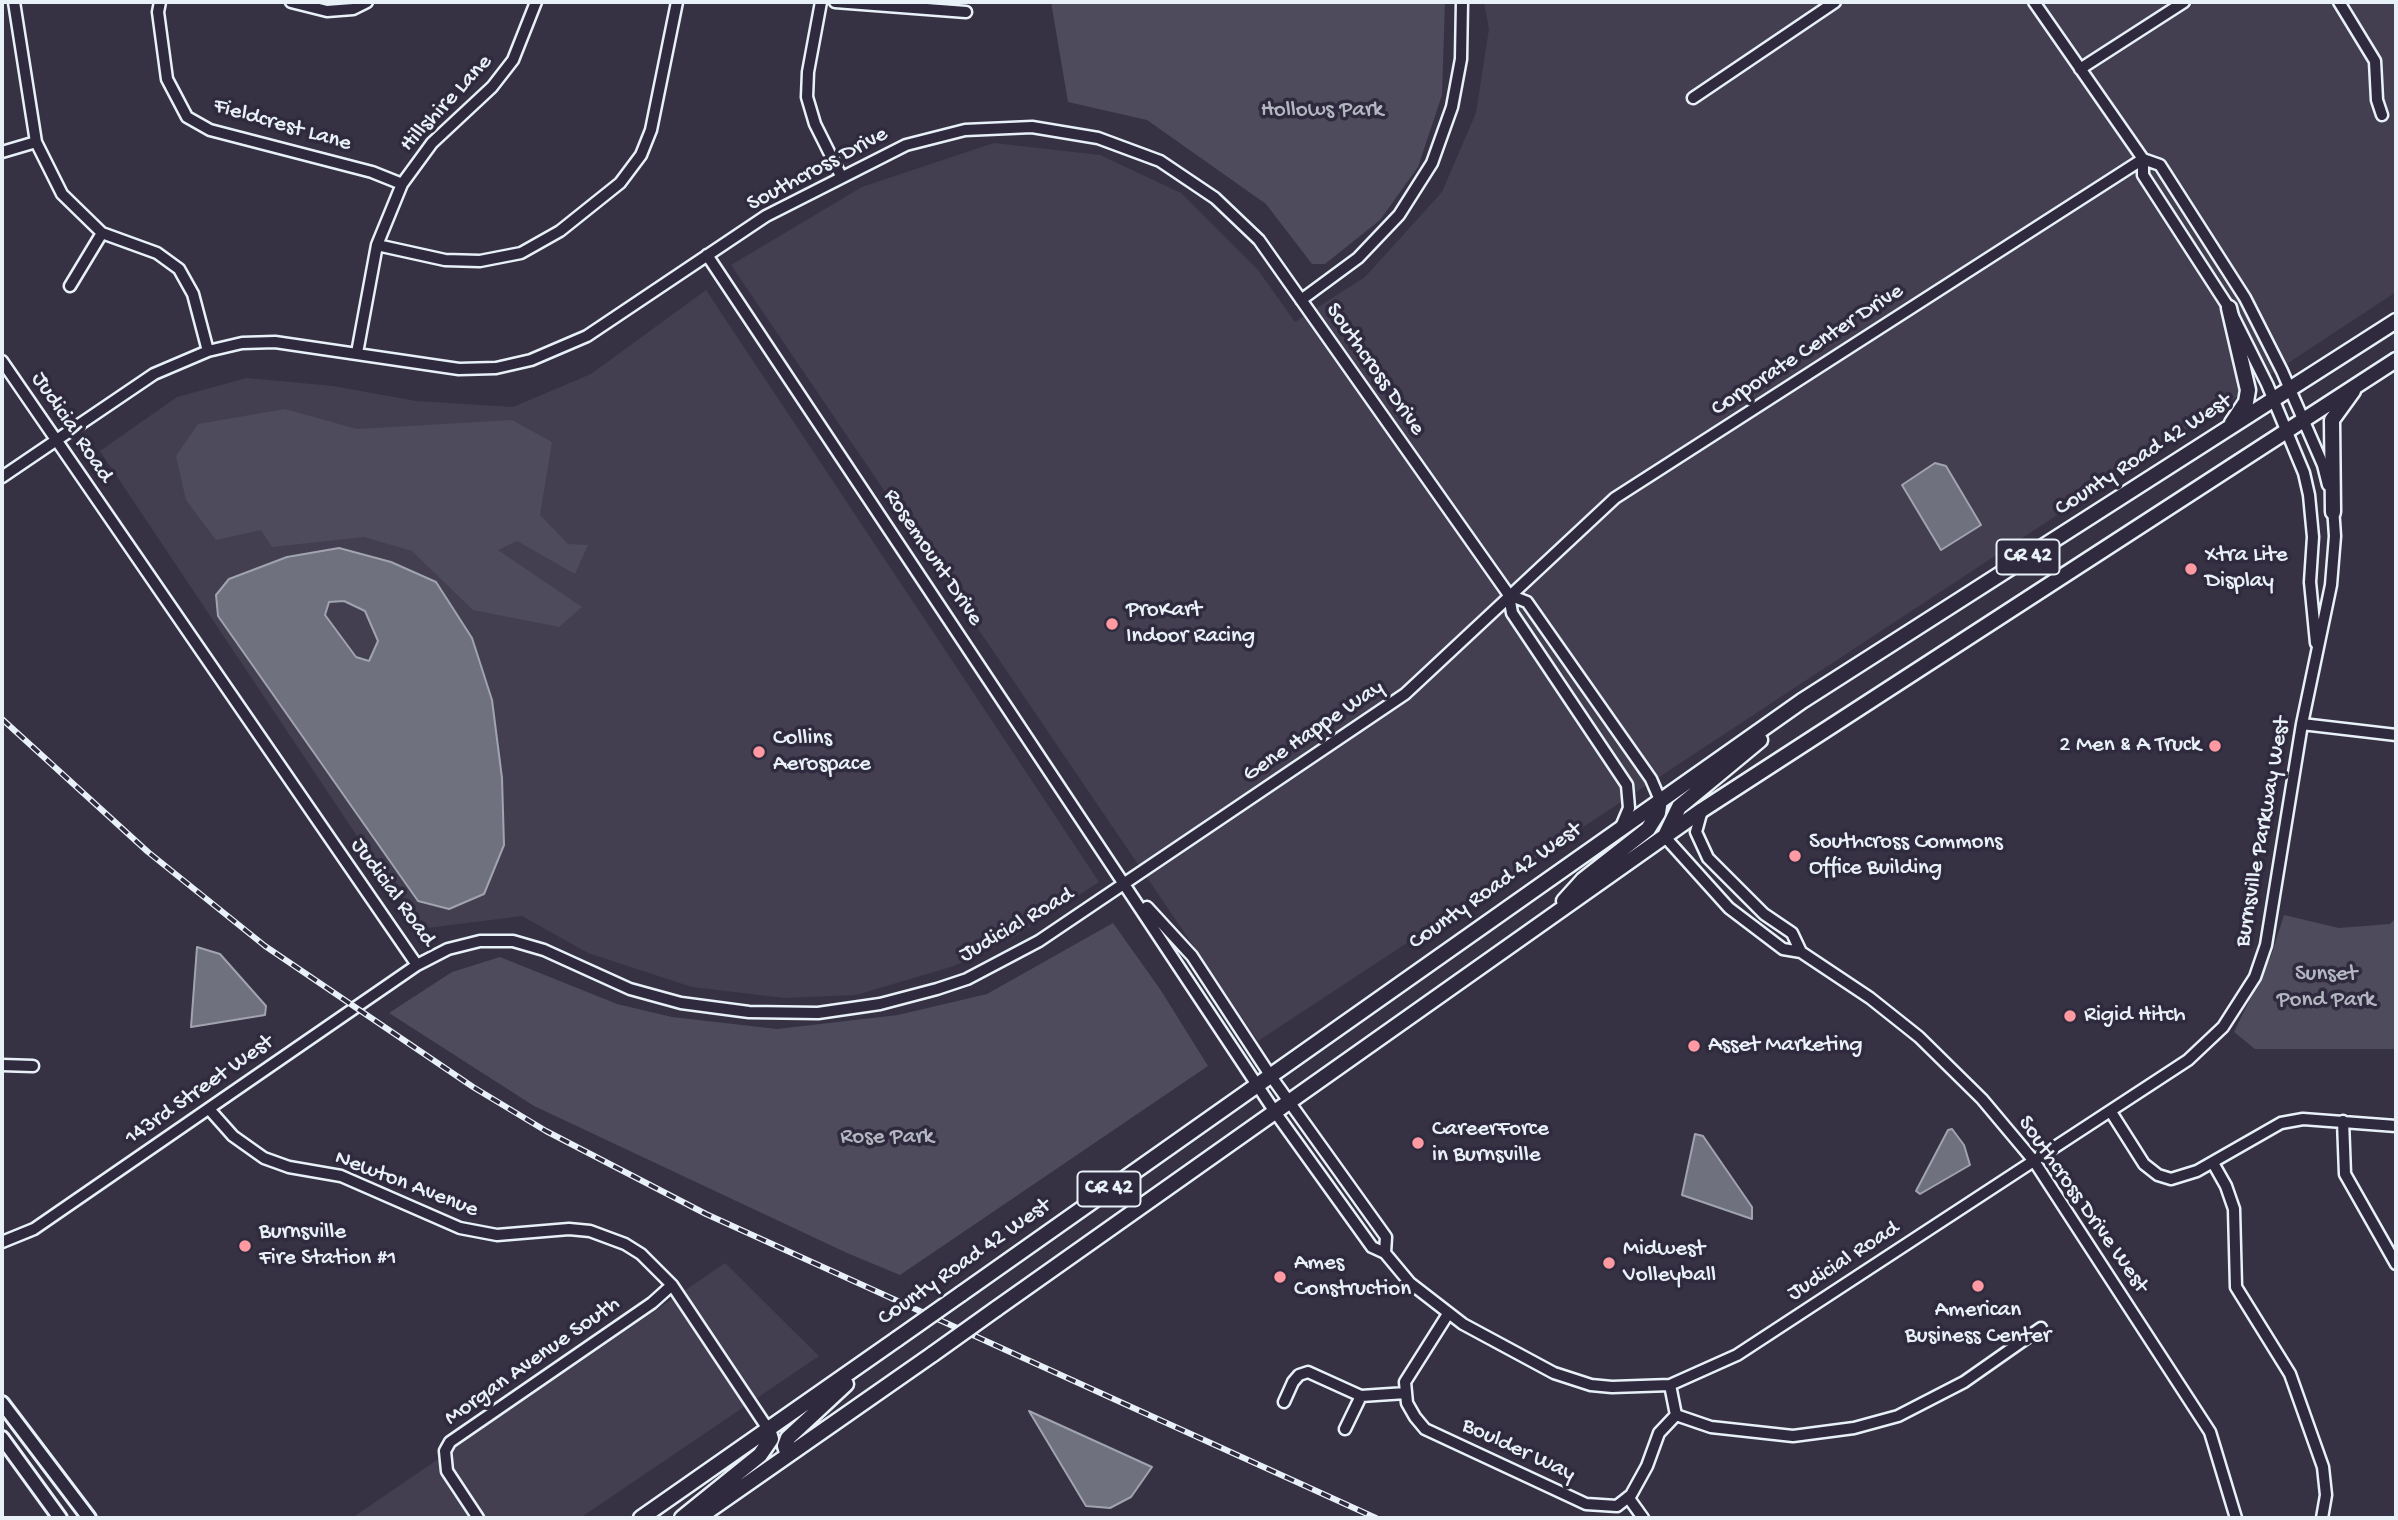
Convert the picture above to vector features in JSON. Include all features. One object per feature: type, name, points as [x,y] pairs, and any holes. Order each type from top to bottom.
[{"type":"highway","points":[[2227,429],[2246,402],[2248,390],[2229,308]]},
{"type":"highway","name":"County Road 42 West","points":[[641,1518],[1802,701],[2396,321]]},
{"type":"highway","name":"CR 42","points":[[698,1518],[1702,810],[2396,360]]},
{"type":"highway","points":[[2333,512],[2332,420],[2360,383]]},
{"type":"highway","points":[[1665,837],[1679,807],[1739,759],[1802,701]]},
{"type":"highway","points":[[1547,920],[1583,880],[1648,829],[1658,813],[1660,800]]},
{"type":"highway","points":[[788,1455],[785,1446],[796,1428],[897,1339]]},
{"type":"highway","points":[[682,1518],[760,1455],[771,1439],[768,1429]]},
{"type":"main road","points":[[2,1404],[89,1518]]},
{"type":"main road","points":[[2,1438],[60,1518]]},
{"type":"street","points":[[13,2],[36,142],[62,194],[102,233],[157,253],[179,270],[193,294],[208,351]]},
{"type":"street","name":"Fieldcrest Lane","points":[[160,2],[158,12],[167,79],[187,117],[210,130],[372,172],[402,184]]},
{"type":"street","points":[[292,2],[327,11],[353,9],[367,2]]},
{"type":"street","name":"Hillshire Lane","points":[[357,353],[377,245],[402,184],[432,143],[492,87],[513,60],[536,2]]},
{"type":"street","points":[[377,245],[445,260],[480,261],[521,253],[560,231],[610,191],[641,155],[652,130],[678,10],[677,2]]},
{"type":"street","points":[[821,2],[808,72],[807,97],[814,124],[841,176]]},
{"type":"street","points":[[835,2],[966,12]]},
{"type":"street","points":[[1301,300],[1358,258],[1399,215],[1432,163],[1452,107],[1461,59],[1462,2]]},
{"type":"street","points":[[1693,98],[1835,2]]},
{"type":"street","points":[[2034,2],[2143,159]]},
{"type":"street","points":[[2080,69],[2184,2]]},
{"type":"street","points":[[2339,2],[2375,61],[2377,100],[2382,116]]},
{"type":"street","name":"Southcross Drive","points":[[2,477],[154,374],[208,351],[242,344],[275,342],[459,369],[496,368],[531,360],[587,336],[766,216],[906,145],[965,130],[1032,127],[1098,138],[1160,161],[1215,198],[1259,240],[1509,595],[1512,612],[1627,785],[1629,808],[1622,827]]},
{"type":"street","points":[[2,152],[36,142]]},
{"type":"street","name":"Burnsville Parkway West","points":[[2034,1161],[2188,1060],[2223,1027],[2255,977],[2266,945],[2272,915],[2302,724],[2317,654],[2334,560],[2333,512],[2323,465],[2290,389],[2245,298],[2160,165],[2143,159],[2143,175],[2229,308],[2274,400],[2304,473],[2313,517],[2310,582],[2317,654]]},
{"type":"street","name":"Corporate Center Drive","points":[[1509,595],[1615,498],[2143,159]]},
{"type":"street","points":[[70,286],[102,233]]},
{"type":"street","name":"Rosemount Drive","points":[[707,255],[1257,1084]]},
{"type":"street","name":"Judicial Road","points":[[2,361],[416,965],[448,949],[480,941],[513,941],[544,950],[630,989],[681,1003],[749,1012],[818,1013],[880,1004],[967,979],[1039,941],[1125,884]]},
{"type":"street","name":"Southcross Drive","points":[[1509,595],[1527,602],[1651,779],[1660,800]]},
{"type":"street","name":"Gene Happe Way","points":[[1125,884],[1405,694],[1509,595]]},
{"type":"street","points":[[2302,724],[2396,735]]},
{"type":"street","name":"Southcross Drive West","points":[[1702,810],[1696,832],[1708,858],[1764,914],[1792,933],[1801,952]]},
{"type":"street","name":"Southcross Drive West","points":[[1665,837],[1730,908],[1783,949],[1801,952],[1870,998],[1919,1037],[1982,1099],[2034,1161],[2210,1432],[2236,1518]]},
{"type":"street","name":"Rosemount Drive","points":[[1125,884],[1192,956],[1270,1075]]},
{"type":"street","name":"143rd Street West","points":[[2,1242],[34,1229],[416,965]]},
{"type":"street","points":[[2,1065],[33,1066]]},
{"type":"street","name":"Judicial Road","points":[[1270,1075],[1386,1237],[1385,1253]]},
{"type":"street","name":"Judicial Road","points":[[1257,1084],[1372,1247],[1385,1253],[1410,1283],[1448,1314],[1507,1349],[1573,1380],[1612,1387],[1670,1385],[1737,1355],[2034,1161]]},
{"type":"street","name":"Newton Avenue","points":[[209,1109],[233,1136],[274,1163],[341,1177],[444,1222],[479,1233],[514,1235],[569,1229],[608,1237],[641,1254],[672,1285],[768,1429]]},
{"type":"street","points":[[2110,1112],[2144,1164],[2158,1175],[2171,1179],[2213,1163],[2281,1123],[2303,1119],[2396,1126]]},
{"type":"street","points":[[2343,1121],[2345,1174],[2396,1264]]},
{"type":"street","points":[[2213,1163],[2226,1186],[2234,1209],[2236,1287],[2290,1374],[2323,1467],[2326,1495],[2322,1518]]},
{"type":"street","name":"Morgan Avenue South","points":[[478,1518],[447,1471],[445,1451],[450,1442],[652,1303],[672,1285]]},
{"type":"street","points":[[1284,1402],[1293,1382],[1299,1375],[1308,1372],[1361,1396],[1406,1393],[1405,1382],[1448,1314]]},
{"type":"street","points":[[1676,1415],[1711,1427],[1793,1437],[1854,1428],[1898,1416],[1964,1382],[2041,1328]]},
{"type":"street","points":[[1670,1385],[1676,1415]]},
{"type":"street","name":"Boulder Way","points":[[1406,1393],[1411,1410],[1425,1429],[1586,1504],[1617,1506],[1628,1497]]},
{"type":"street","points":[[1345,1429],[1361,1396]]},
{"type":"street","points":[[1643,1518],[1628,1497],[1647,1466],[1659,1433],[1676,1415]]},
{"type":"shaded area","points":[[1484,2],[2396,2],[2396,292],[1258,1041],[731,265],[862,187],[994,143],[1100,155],[1181,193],[1258,270],[1295,322],[1365,277],[1442,192],[1476,113],[1489,29]]},
{"type":"shaded area","points":[[706,290],[1099,882],[1011,939],[954,966],[856,995],[785,998],[692,987],[588,953],[522,916],[419,929],[100,451],[177,397],[247,378],[333,386],[416,401],[513,407],[591,374]]},
{"type":"shaded area","points":[[725,1263],[819,1356],[580,1518],[352,1518]]},
{"type":"green space","name":"Hollows Park","points":[[1051,2],[1445,2],[1442,95],[1418,167],[1380,220],[1325,264],[1312,264],[1266,204],[1147,120],[1068,102]]},
{"type":"green space","points":[[285,409],[357,429],[512,420],[552,442],[540,515],[568,544],[588,545],[575,574],[517,541],[498,550],[582,607],[559,627],[473,610],[412,551],[364,537],[272,547],[261,530],[216,540],[186,500],[176,456],[198,424]]},
{"type":"green space","name":"Sunset Pond Park","points":[[2284,915],[2339,928],[2390,924],[2396,918],[2396,1049],[2255,1049],[2234,1032],[2271,956]]},
{"type":"green space","name":"Rose Park","points":[[1113,923],[1160,989],[1208,1066],[900,1275],[847,1253],[534,1106],[389,1013],[452,972],[500,957],[617,1004],[672,1017],[777,1029],[898,1015],[987,994]]},
{"type":"water","points":[[1935,463],[1946,466],[1981,525],[1941,550],[1902,485]]},
{"type":"water","points":[[339,548],[391,562],[436,582],[472,638],[492,700],[502,778],[504,845],[484,894],[449,909],[418,901],[218,616],[216,595],[229,579],[287,557]],"holes":[[[344,601],[365,611],[378,641],[369,661],[356,657],[325,615],[329,602]]]},
{"type":"water","points":[[197,947],[220,954],[266,1006],[265,1015],[191,1027]]},
{"type":"water","points":[[1952,1129],[1964,1145],[1970,1165],[1920,1194],[1916,1191],[1948,1130]]},
{"type":"water","points":[[1695,1134],[1703,1136],[1752,1207],[1752,1219],[1682,1195]]},
{"type":"water","points":[[1029,1411],[1152,1467],[1131,1497],[1110,1508],[1086,1506]]},
{"type":"railway","points":[[2,719],[148,852],[265,946],[473,1087],[546,1131],[706,1214],[1376,1518]]},
{"type":"place","name":"Xtra Lite Display","points":[[2191,569]]},
{"type":"place","name":"ProKart Indoor Racing","points":[[1112,624]]},
{"type":"place","name":"2 Men & A Truck","points":[[2215,746]]},
{"type":"place","name":"Collins Aerospace","points":[[759,752]]},
{"type":"place","name":"Southcross Commons Office Building","points":[[1795,856]]},
{"type":"place","name":"Rigid Hitch","points":[[2070,1016]]},
{"type":"place","name":"Asset Marketing","points":[[1694,1046]]},
{"type":"place","name":"CareerForce in Burnsville","points":[[1418,1143]]},
{"type":"place","name":"Burnsville Fire Station #1","points":[[245,1246]]},
{"type":"place","name":"Midwest Volleyball","points":[[1609,1263]]},
{"type":"place","name":"Ames Construction","points":[[1280,1277]]},
{"type":"place","name":"American Business Center","points":[[1978,1286]]}]
